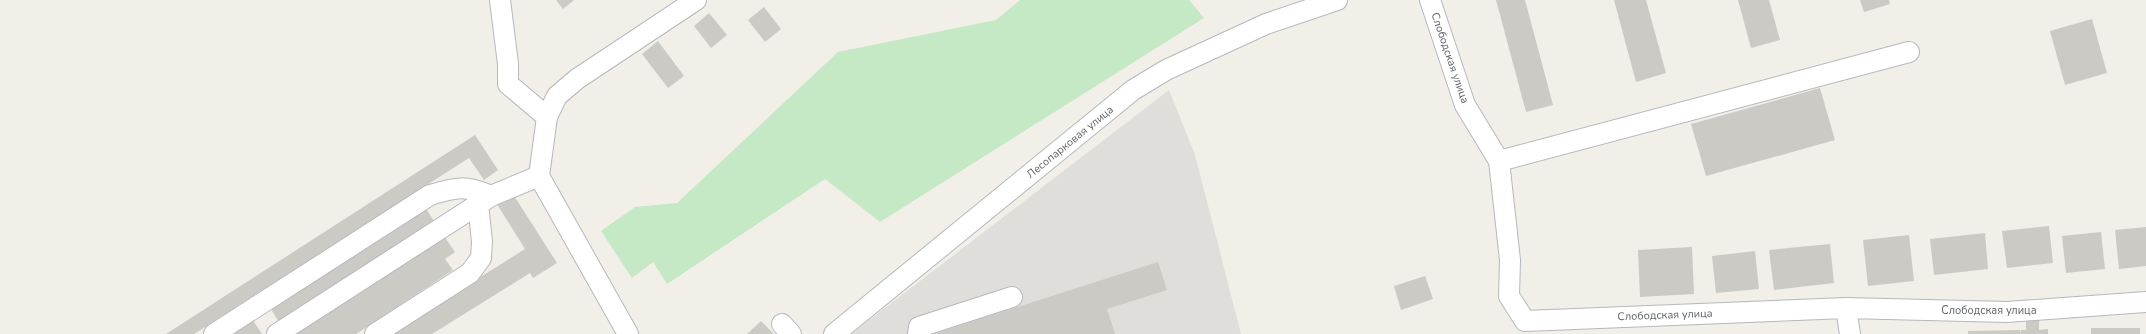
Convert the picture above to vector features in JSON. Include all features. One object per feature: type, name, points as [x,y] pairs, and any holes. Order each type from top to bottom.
[{"type":"street","points":[[500,0],[508,64],[508,84],[547,117]]},
{"type":"street","points":[[628,334],[539,176],[547,117],[557,96],[577,79],[696,0]]},
{"type":"street","name":"Лесопарковая улица","points":[[834,334],[1133,90],[1166,70],[1266,24],[1336,0]]},
{"type":"street","name":"Слободская улица","points":[[1430,0],[1466,105],[1499,161],[1510,260],[1509,296],[1525,321],[1846,308],[2007,312],[2146,302]]},
{"type":"street","points":[[1499,161],[1909,52]]},
{"type":"street","points":[[277,334],[485,200],[539,176]]},
{"type":"street","points":[[214,334],[430,195],[451,188],[471,188],[485,200]]},
{"type":"street","points":[[375,334],[470,273],[481,258],[485,200]]},
{"type":"street","points":[[918,334],[919,327],[1012,297]]},
{"type":"street","points":[[1846,308],[1850,334]]},
{"type":"shaded area","points":[[1169,90],[1195,155],[1241,334],[851,334]]},
{"type":"green space","points":[[1020,0],[1189,0],[1204,18],[880,222],[825,179],[667,284],[653,262],[632,278],[601,231],[635,207],[677,203],[838,52],[996,20]]},
{"type":"building","points":[[556,0],[574,0],[563,9]]},
{"type":"building","points":[[1496,0],[1525,0],[1553,105],[1526,112]]},
{"type":"building","points":[[1614,0],[1646,0],[1666,73],[1636,82]]},
{"type":"building","points":[[1738,0],[1769,0],[1780,40],[1751,48]]},
{"type":"building","points":[[1860,0],[1889,0],[1890,4],[1864,12]]},
{"type":"building","points":[[764,7],[781,29],[765,42],[748,20]]},
{"type":"building","points":[[709,13],[727,35],[711,48],[694,26]]},
{"type":"building","points":[[2092,19],[2107,73],[2065,85],[2050,31]]},
{"type":"building","points":[[658,41],[684,76],[668,88],[642,54]]},
{"type":"building","points":[[1820,88],[1835,140],[1706,176],[1691,124]]},
{"type":"building","points":[[475,135],[498,170],[484,180],[469,158],[194,334],[166,334]]},
{"type":"building","points":[[511,191],[557,263],[533,278],[530,273],[432,334],[389,334],[525,249],[495,201]]},
{"type":"building","points":[[425,207],[435,223],[279,322],[269,306]]},
{"type":"building","points":[[2049,226],[2053,263],[2007,268],[2002,231]]},
{"type":"building","points":[[2146,227],[2146,266],[2119,269],[2115,230]]},
{"type":"building","points":[[2101,232],[2105,269],[2066,273],[2062,236]]},
{"type":"building","points":[[1985,233],[1988,269],[1934,275],[1930,239]]},
{"type":"building","points":[[1909,235],[1914,281],[1868,286],[1863,240]]},
{"type":"building","points":[[444,236],[455,252],[445,259],[453,270],[356,334],[295,334]]},
{"type":"building","points":[[1830,244],[1834,283],[1774,290],[1769,250]]},
{"type":"building","points":[[1692,247],[1694,294],[1640,297],[1638,250]]},
{"type":"building","points":[[1755,251],[1759,289],[1716,293],[1712,256]]},
{"type":"building","points":[[1158,262],[1167,290],[1107,309],[1115,334],[933,334]]},
{"type":"building","points":[[1425,276],[1433,299],[1401,310],[1394,286]]},
{"type":"building","points":[[252,319],[262,334],[229,334]]},
{"type":"building","points":[[2039,320],[2039,330],[2048,329],[2048,334],[2021,334],[2021,330],[2026,330],[2026,321]]},
{"type":"building","points":[[761,321],[774,334],[747,334]]},
{"type":"building","points":[[2091,328],[2140,328],[2140,334],[2091,334]]},
{"type":"building","points":[[2020,330],[2021,334],[1968,334],[1968,331]]}]
